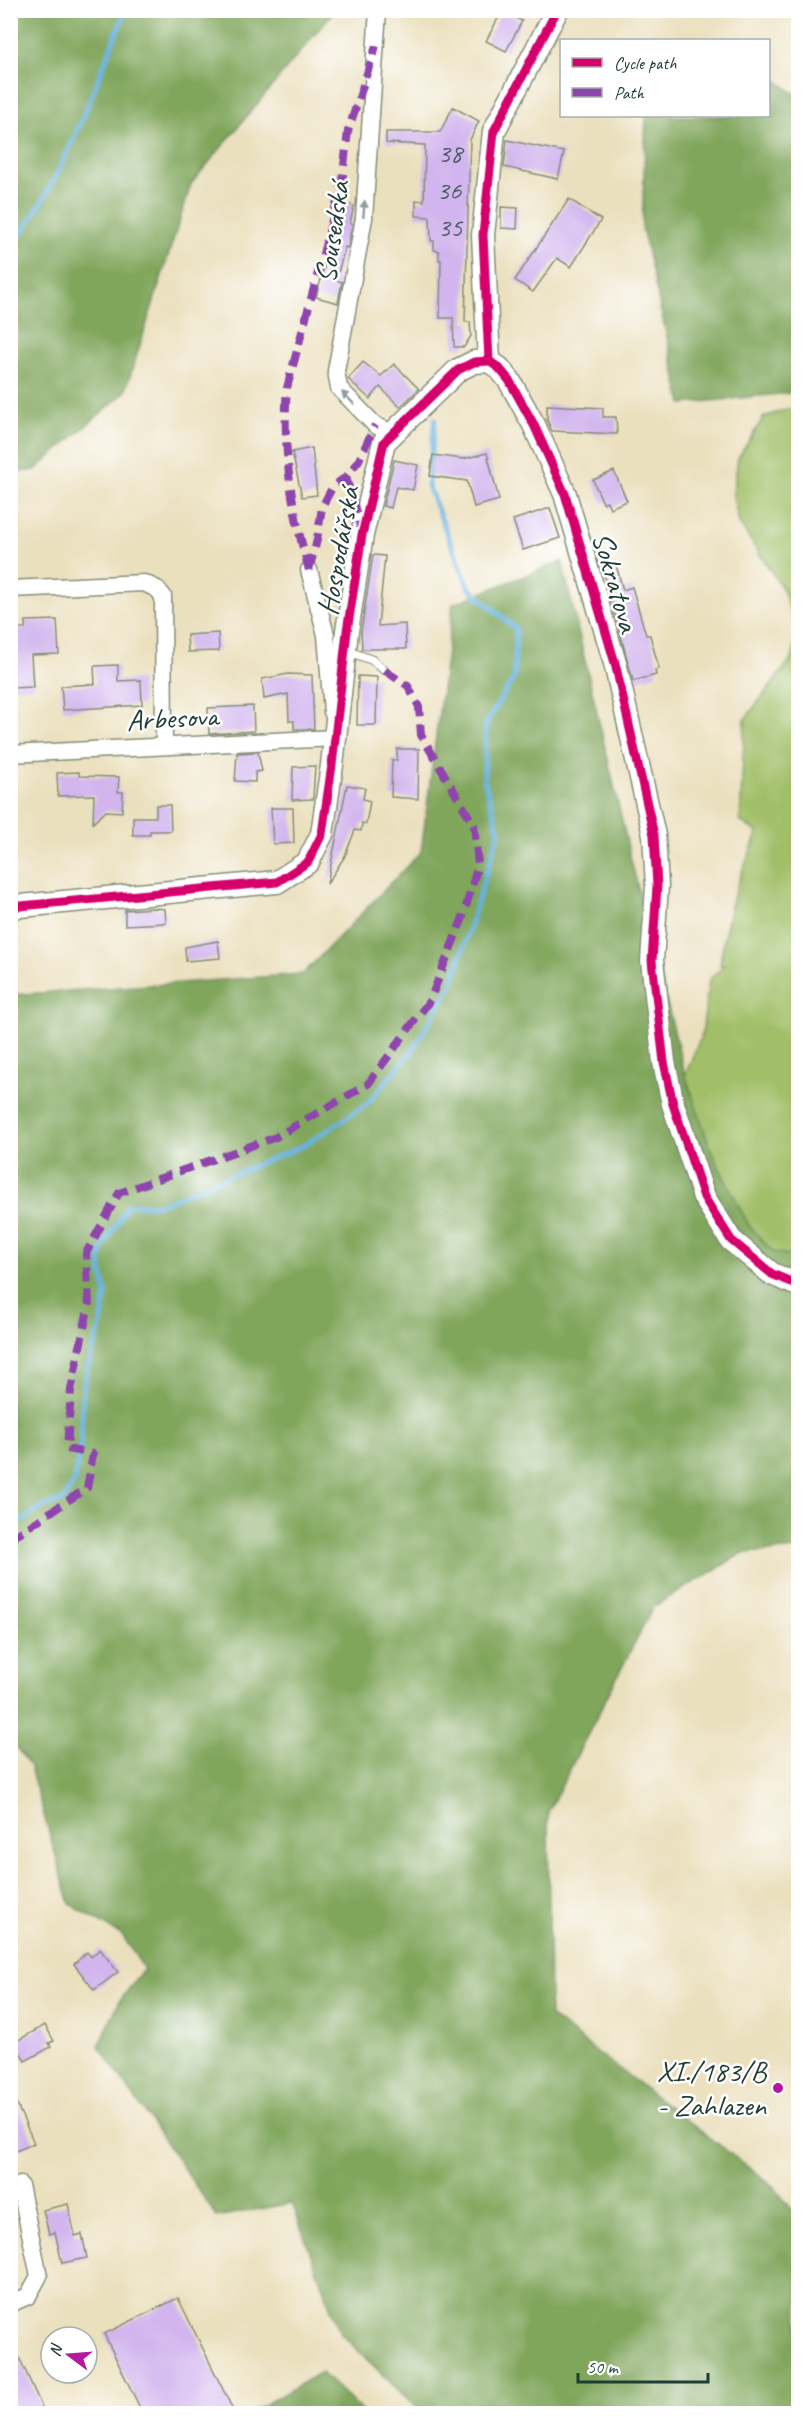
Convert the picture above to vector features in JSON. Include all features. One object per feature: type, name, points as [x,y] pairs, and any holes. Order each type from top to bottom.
[{"type":"street","name":"Sousedská","points":[[378,10],[364,218],[336,371],[339,388],[375,425],[394,434]]},
{"type":"street","points":[[489,361],[483,235],[494,130],[557,10]]},
{"type":"street","name":"Hospodářská","points":[[10,906],[277,882],[308,862],[322,834],[362,535],[384,442],[458,370],[474,362],[489,361]]},
{"type":"street","name":"Sokratova","points":[[489,361],[499,368],[508,380],[534,425],[565,494],[615,663],[654,835],[657,885],[652,961],[664,1062],[673,1104],[704,1197],[731,1240],[772,1274],[798,1284]]},
{"type":"street","points":[[309,570],[326,635],[330,702],[336,734]]},
{"type":"street","points":[[10,589],[144,583],[157,589],[163,596],[164,745]]},
{"type":"street","name":"Arbesova","points":[[10,754],[336,734]]},
{"type":"street","points":[[10,2304],[28,2296],[39,2276],[21,2186]]},
{"type":"lane","points":[[345,650],[372,660],[384,670]]},
{"type":"green space","points":[[10,11],[334,11],[191,184],[125,392],[35,470],[11,473]]},
{"type":"green space","points":[[770,76],[798,96],[798,392],[682,404],[642,227],[646,117],[770,117]]},
{"type":"green space","points":[[798,406],[798,1257],[773,1252],[749,1226],[712,1154],[685,1075],[702,1034],[709,980],[724,965],[720,965],[735,891],[757,832],[740,821],[745,719],[793,657],[796,631],[783,589],[739,523],[733,495],[738,458],[764,417]]},
{"type":"green space","points":[[562,561],[631,860],[685,1075],[712,1153],[749,1226],[773,1252],[798,1257],[798,1549],[743,1553],[653,1607],[548,1812],[550,2016],[774,2187],[798,2217],[798,2413],[422,2413],[340,2333],[292,2203],[217,2217],[99,2046],[119,2002],[144,1969],[123,1936],[70,1904],[29,1764],[11,1741],[11,995],[303,974],[421,852],[453,604]]},
{"type":"green space","points":[[321,2372],[364,2413],[250,2413]]},
{"type":"building","points":[[502,11],[522,21],[506,51],[486,41]]},
{"type":"building","points":[[453,107],[479,121],[470,140],[465,322],[470,322],[471,336],[464,347],[454,347],[453,318],[440,318],[441,260],[439,260],[439,251],[434,250],[434,241],[431,241],[430,217],[416,216],[416,200],[424,201],[425,145],[386,143],[386,132],[440,132]]},
{"type":"building","points":[[507,140],[564,152],[558,179],[504,167]]},
{"type":"building","points":[[569,199],[601,220],[571,267],[557,258],[533,292],[515,280]]},
{"type":"building","points":[[342,203],[354,206],[348,248],[345,247],[336,280],[342,282],[338,303],[316,297]]},
{"type":"building","points":[[501,207],[518,208],[517,229],[501,228]]},
{"type":"building","points":[[363,362],[381,376],[394,364],[419,389],[400,407],[380,387],[370,399],[348,379]]},
{"type":"building","points":[[547,405],[603,408],[603,417],[616,417],[617,434],[552,431],[547,420]]},
{"type":"building","points":[[312,448],[317,495],[302,497],[292,452]]},
{"type":"building","points":[[487,453],[499,500],[474,507],[467,481],[430,476],[433,455],[463,459]]},
{"type":"building","points":[[394,460],[418,465],[413,490],[396,487],[391,508],[383,506]]},
{"type":"building","points":[[614,471],[627,501],[610,508],[607,501],[603,503],[593,480]]},
{"type":"building","points":[[550,508],[560,538],[523,550],[513,520]]},
{"type":"building","points":[[373,555],[385,556],[378,626],[405,624],[406,649],[362,649],[361,632]]},
{"type":"building","points":[[601,562],[616,565],[623,590],[632,587],[646,635],[650,635],[659,669],[655,670],[656,675],[633,681]]},
{"type":"building","points":[[57,620],[59,654],[31,655],[33,687],[10,688],[10,628],[25,628],[26,621]]},
{"type":"building","points":[[218,633],[219,651],[188,652],[187,635]]},
{"type":"building","points":[[118,665],[118,681],[141,680],[142,705],[63,710],[61,686],[95,684],[94,666]]},
{"type":"building","points":[[288,674],[312,675],[314,729],[294,729],[294,721],[289,721],[288,694],[264,699],[262,679]]},
{"type":"building","points":[[358,676],[377,677],[376,725],[357,725]]},
{"type":"building","points":[[253,706],[254,731],[209,734],[208,708]]},
{"type":"building","points":[[397,749],[419,749],[418,799],[391,797],[392,760],[397,760]]},
{"type":"building","points":[[258,752],[262,771],[255,772],[255,782],[235,781],[237,753]]},
{"type":"building","points":[[315,766],[313,799],[292,800],[293,767]]},
{"type":"building","points":[[79,772],[79,776],[119,777],[118,792],[123,792],[122,812],[106,811],[93,823],[94,795],[58,796],[57,773]]},
{"type":"building","points":[[347,785],[365,788],[363,799],[370,801],[366,824],[362,823],[361,831],[355,830],[345,856],[327,884]]},
{"type":"building","points":[[156,805],[170,805],[171,831],[150,831],[150,835],[133,835],[133,817],[156,817]]},
{"type":"building","points":[[271,808],[293,808],[294,843],[273,844]]},
{"type":"building","points":[[165,909],[166,923],[125,925],[125,910]]},
{"type":"building","points":[[218,941],[220,958],[186,961],[185,947]]},
{"type":"building","points":[[100,1949],[118,1972],[94,1990],[74,1964],[87,1952],[91,1957]]},
{"type":"building","points":[[45,2025],[54,2041],[49,2043],[51,2047],[25,2061],[15,2042]]},
{"type":"building","points":[[10,2089],[34,2143],[14,2152],[10,2143]]},
{"type":"building","points":[[68,2204],[75,2236],[82,2234],[87,2258],[62,2263],[55,2232],[49,2234],[43,2210]]},
{"type":"building","points":[[178,2298],[235,2414],[143,2414],[104,2334]]},
{"type":"building","points":[[10,2337],[45,2414],[10,2414]]},
{"type":"waterway","points":[[10,248],[29,223],[61,165],[76,134],[126,10]]},
{"type":"waterway","points":[[10,1529],[44,1506],[63,1501],[75,1480],[81,1440],[83,1392],[101,1324],[106,1293],[100,1263],[102,1249],[128,1205],[158,1205],[303,1146],[366,1105],[413,1050],[452,984],[499,832],[484,779],[486,723],[514,678],[516,629],[469,588],[428,486],[435,419]]},
{"type":"marked path","points":[[309,570],[293,503],[287,457],[287,388],[342,183],[348,131],[376,46]]},
{"type":"marked path","points":[[309,570],[322,507],[333,486],[346,477],[359,460],[375,425]]},
{"type":"marked path","points":[[346,477],[361,529]]},
{"type":"marked path","points":[[10,1539],[87,1488],[93,1454],[67,1449],[71,1390],[89,1304],[86,1253],[119,1193],[276,1137],[368,1084],[430,1000],[463,917],[478,865],[474,825],[421,735],[419,707],[408,686],[384,670]]},
{"type":"cycle path","points":[[489,361],[483,235],[494,131],[557,10]]},
{"type":"cycle path","points":[[489,361],[499,368],[509,380],[534,425],[565,494],[615,663],[654,835],[657,886],[652,961],[664,1062],[673,1104],[704,1197],[731,1240],[772,1274],[798,1285]]},
{"type":"cycle path","points":[[10,907],[277,882],[308,862],[322,834],[347,631],[362,535],[384,442],[458,370],[474,362],[489,361]]},
{"type":"place","name":"XI./183/B - Zahlazen","points":[[778,2088]]}]
